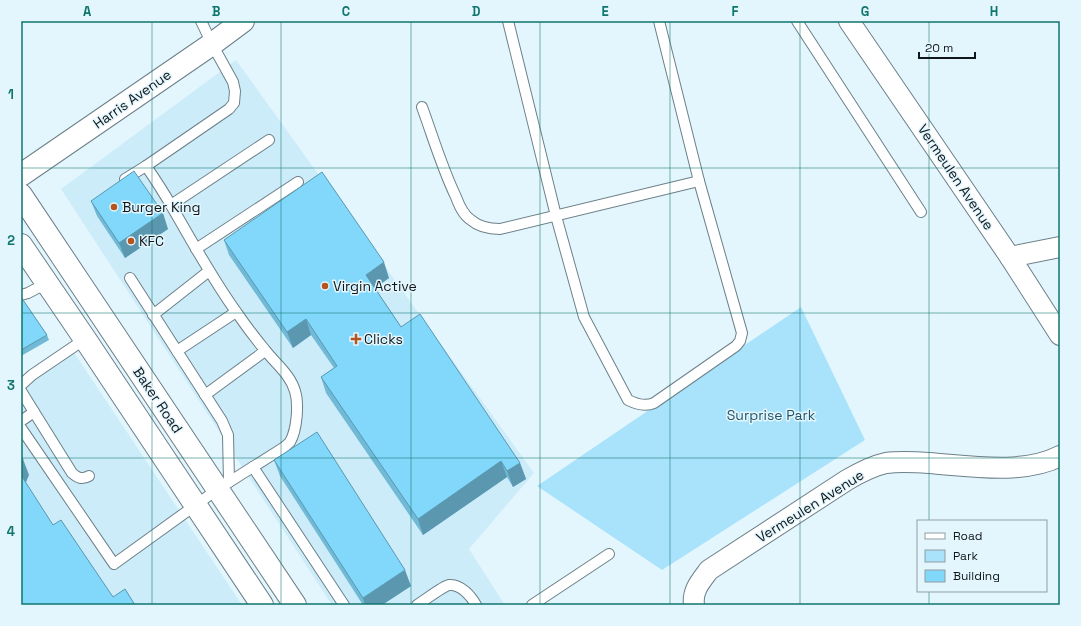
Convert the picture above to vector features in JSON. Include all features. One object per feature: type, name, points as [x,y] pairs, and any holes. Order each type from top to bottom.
[{"type":"main road","name":"Harris Avenue","points":[[21,175],[212,44],[243,21]]},
{"type":"main road","name":"Baker Road","points":[[21,195],[223,486],[295,605]]},
{"type":"main road","name":"Baker Road","points":[[21,245],[195,505],[258,604]]},
{"type":"street","name":"Vermeulen Avenue","points":[[849,21],[1010,257],[1060,335]]},
{"type":"street","points":[[1010,257],[1060,247]]},
{"type":"street","name":"Vermeulen Avenue","points":[[694,605],[694,593],[698,584],[709,570],[847,480],[866,470],[886,463],[909,462],[999,468],[1024,467],[1060,456]]},
{"type":"lane","points":[[120,182],[146,166],[228,109],[234,102],[235,91],[233,82],[200,21]]},
{"type":"lane","points":[[508,21],[556,216],[584,317],[628,400],[644,405],[654,403],[736,346],[740,341],[742,332],[699,181],[659,21]]},
{"type":"lane","points":[[797,21],[921,212]]},
{"type":"lane","points":[[422,107],[447,179],[460,207],[471,221],[485,228],[500,229],[699,181]]},
{"type":"lane","points":[[171,205],[269,140]]},
{"type":"lane","points":[[21,428],[114,564],[195,505],[289,443],[297,414],[297,397],[292,384],[236,312],[146,166]]},
{"type":"lane","points":[[196,249],[298,182]]},
{"type":"lane","points":[[153,315],[210,271]]},
{"type":"lane","points":[[130,278],[222,421],[228,435],[223,486]]},
{"type":"lane","points":[[21,296],[47,283]]},
{"type":"lane","points":[[177,351],[236,312]]},
{"type":"lane","points":[[21,385],[32,375],[85,339]]},
{"type":"lane","points":[[205,395],[265,351]]},
{"type":"lane","points":[[21,391],[72,473],[80,478],[85,478],[88,476]]},
{"type":"lane","points":[[21,420],[34,412]]},
{"type":"lane","points":[[253,467],[344,605]]},
{"type":"lane","points":[[532,605],[609,554]]},
{"type":"lane","points":[[417,605],[450,585],[466,592],[476,605]]},
{"type":"shaded area","points":[[236,60],[534,473],[469,549],[505,605],[332,605],[61,189]]},
{"type":"shaded area","points":[[73,351],[242,605],[21,605],[21,386]]},
{"type":"green space","name":"Surprise Park","points":[[801,307],[865,440],[662,570],[537,486]]},
{"type":"building","points":[[134,171],[163,213],[119,243],[91,201]]},
{"type":"building","points":[[322,172],[384,262],[366,275],[401,327],[420,314],[520,463],[507,471],[501,461],[418,519],[321,377],[337,366],[306,319],[287,332],[224,240]]},
{"type":"building","points":[[21,297],[47,335],[21,350]]},
{"type":"building","points":[[317,432],[405,570],[363,598],[274,460]]},
{"type":"building","points":[[21,475],[53,525],[61,520],[113,597],[125,589],[135,605],[21,605]]},
{"type":"place","name":"Burger King","points":[[114,207]]},
{"type":"place","name":"KFC","points":[[131,241]]},
{"type":"place","name":"Virgin Active","points":[[325,286]]},
{"type":"place","name":"Clicks","points":[[356,339]]}]
